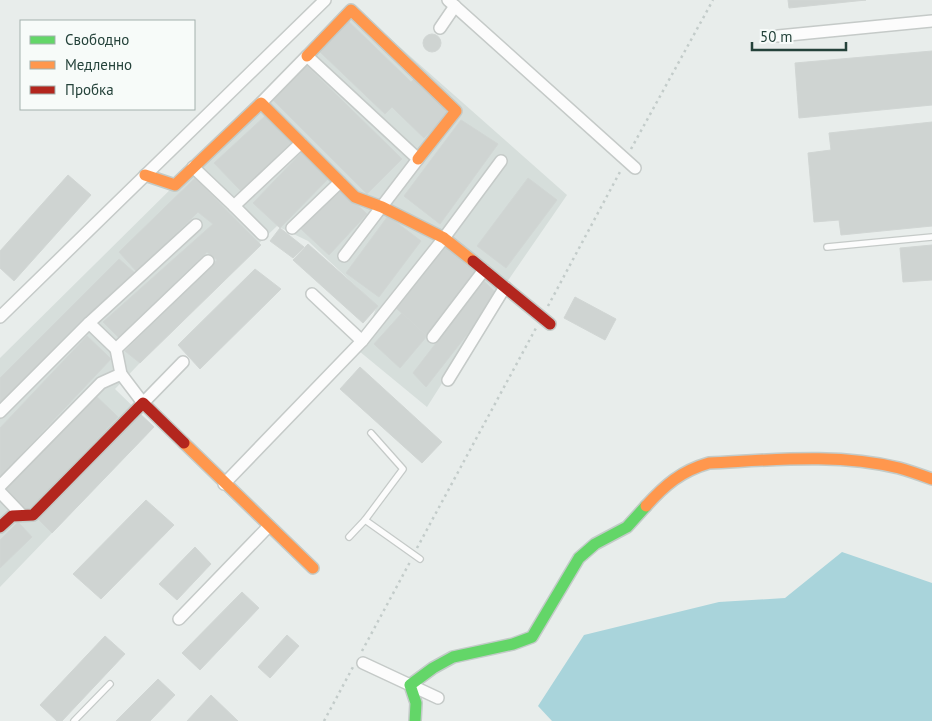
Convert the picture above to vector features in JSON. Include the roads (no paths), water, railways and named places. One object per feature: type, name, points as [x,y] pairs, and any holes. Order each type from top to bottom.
[{"type":"street","points":[[0,317],[325,0]]},
{"type":"street","points":[[440,28],[452,3],[635,168]]},
{"type":"street","points":[[145,175],[175,185],[261,103],[351,10],[456,110],[344,256]]},
{"type":"street","points":[[778,36],[932,21]]},
{"type":"street","points":[[307,56],[418,159]]},
{"type":"street","points":[[261,103],[355,197],[382,207],[444,238],[546,321]]},
{"type":"street","points":[[234,206],[300,143]]},
{"type":"street","points":[[224,484],[362,341],[444,238],[501,160]]},
{"type":"street","points":[[193,167],[262,234]]},
{"type":"street","points":[[292,228],[340,182]]},
{"type":"street","points":[[0,412],[90,323],[196,225]]},
{"type":"street","points":[[116,349],[208,262]]},
{"type":"street","points":[[433,337],[484,270]]},
{"type":"street","points":[[448,380],[505,288]]},
{"type":"street","points":[[312,294],[362,341]]},
{"type":"street","points":[[90,323],[116,349],[121,374],[143,403],[224,484],[313,568]]},
{"type":"street","points":[[0,527],[12,516],[33,515],[183,362]]},
{"type":"street","points":[[0,486],[101,383],[121,374]]},
{"type":"street","points":[[410,685],[433,668],[453,657],[513,644],[532,637],[579,558],[594,544],[627,527],[664,487],[691,468],[709,463],[821,458],[853,460],[900,468],[932,479]]},
{"type":"street","points":[[0,492],[22,515]]},
{"type":"street","points":[[179,619],[269,526]]},
{"type":"street","points":[[361,658],[438,698]]},
{"type":"street","points":[[410,685],[416,703],[415,721]]},
{"type":"lane","points":[[828,247],[932,237]]},
{"type":"lane","points":[[349,537],[404,469],[371,433]]},
{"type":"lane","points":[[364,520],[420,560]]},
{"type":"lane","points":[[74,721],[110,684]]},
{"type":"water","points":[[842,552],[932,583],[932,721],[552,721],[538,706],[584,635],[719,602],[785,598]]}]
